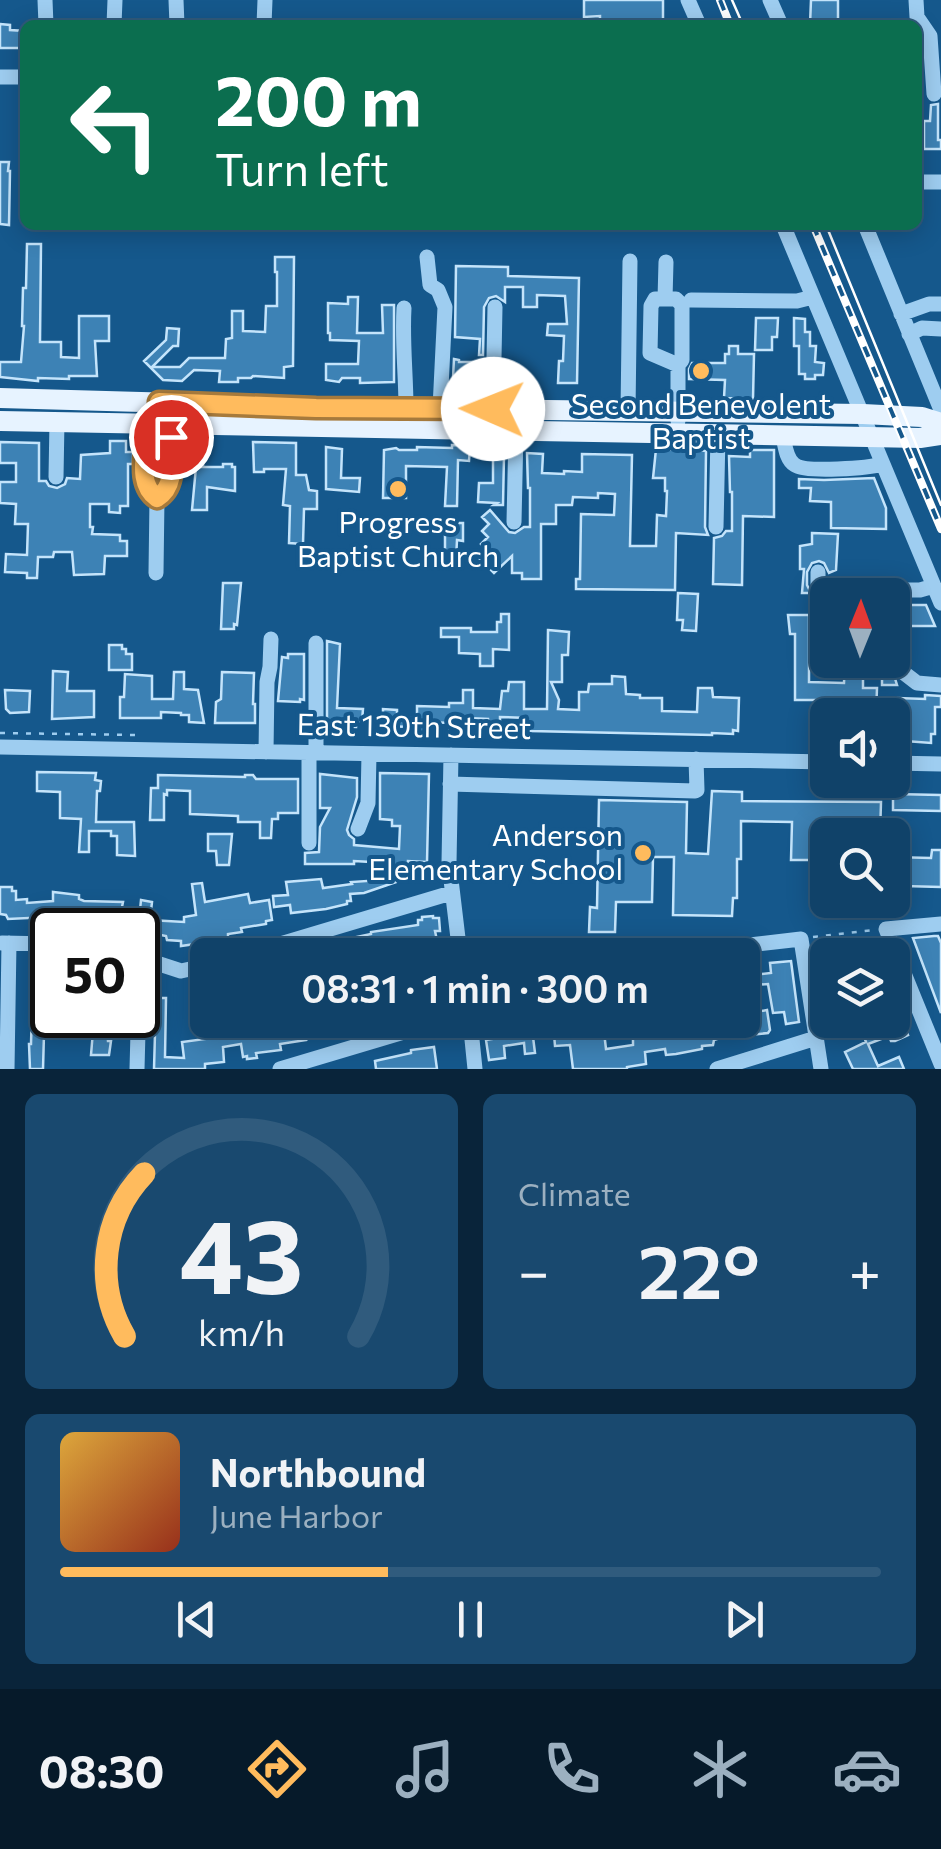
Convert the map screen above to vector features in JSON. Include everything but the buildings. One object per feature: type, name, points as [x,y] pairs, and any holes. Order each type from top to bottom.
[{"type":"main road","points":[[0,398],[863,414],[922,417],[941,424]]},
{"type":"main road","points":[[0,421],[920,438],[941,434]]},
{"type":"street","points":[[922,24],[930,36],[931,94]]},
{"type":"street","points":[[784,230],[941,603]]},
{"type":"street","points":[[871,230],[941,410]]},
{"type":"street","points":[[427,257],[430,285],[438,290],[445,307],[440,408]]},
{"type":"street","points":[[628,411],[630,261]]},
{"type":"street","points":[[665,299],[666,262]]},
{"type":"street","points":[[691,300],[797,301],[813,296]]},
{"type":"street","points":[[678,366],[650,353],[651,306],[656,299],[676,299],[682,305],[678,434]]},
{"type":"street","points":[[901,314],[941,304]]},
{"type":"street","points":[[493,409],[495,307]]},
{"type":"street","points":[[404,308],[406,408]]},
{"type":"street","points":[[910,334],[922,328],[941,329]]},
{"type":"street","points":[[157,498],[171,484],[171,437],[159,424],[159,402]]},
{"type":"street","points":[[56,477],[57,422]]},
{"type":"street","points":[[157,498],[144,484],[146,436],[159,424]]},
{"type":"street","points":[[514,522],[516,431]]},
{"type":"street","points":[[716,527],[718,435]]},
{"type":"street","points":[[783,436],[790,461],[798,467],[852,469],[882,464]]},
{"type":"street","points":[[156,573],[157,498]]},
{"type":"street","points":[[818,572],[818,584],[830,590],[920,590],[934,586]]},
{"type":"street","points":[[266,752],[271,640]]},
{"type":"street","points":[[309,843],[316,643]]},
{"type":"street","points":[[910,678],[917,683],[941,684]]},
{"type":"street","name":"East 130th Street","points":[[0,747],[810,762]]},
{"type":"street","points":[[358,829],[368,804],[370,754]]},
{"type":"street","points":[[451,755],[449,863],[458,938]]},
{"type":"street","points":[[450,784],[695,791],[696,760]]},
{"type":"street","points":[[910,763],[941,764]]},
{"type":"street","points":[[300,938],[452,893]]},
{"type":"street","points":[[941,924],[886,929],[941,1064]]},
{"type":"street","points":[[760,943],[801,938],[810,998]]},
{"type":"street","points":[[7,1069],[4,943],[30,944]]},
{"type":"street","points":[[160,964],[190,969]]},
{"type":"street","points":[[137,1069],[138,1038]]},
{"type":"street","points":[[280,1069],[384,1038]]},
{"type":"street","points":[[471,1038],[474,1069]]},
{"type":"street","points":[[718,1069],[816,1038],[821,1069]]},
{"type":"path","points":[[801,938],[886,929]]},
{"type":"tram line","points":[[732,0],[741,20]]},
{"type":"tram line","points":[[828,230],[941,505]]},
{"type":"railway","points":[[720,0],[728,20]]},
{"type":"railway","points":[[815,230],[941,529]]},
{"type":"place","name":"Second Benevolent Baptist","points":[[701,371]]},
{"type":"place","name":"Progress Baptist Church","points":[[398,489]]},
{"type":"place","name":"Anderson Elementary School","points":[[643,853]]},
{"type":"route","points":[[171,437],[171,484],[157,498],[144,484],[146,436],[159,424],[159,402],[493,409]]}]
